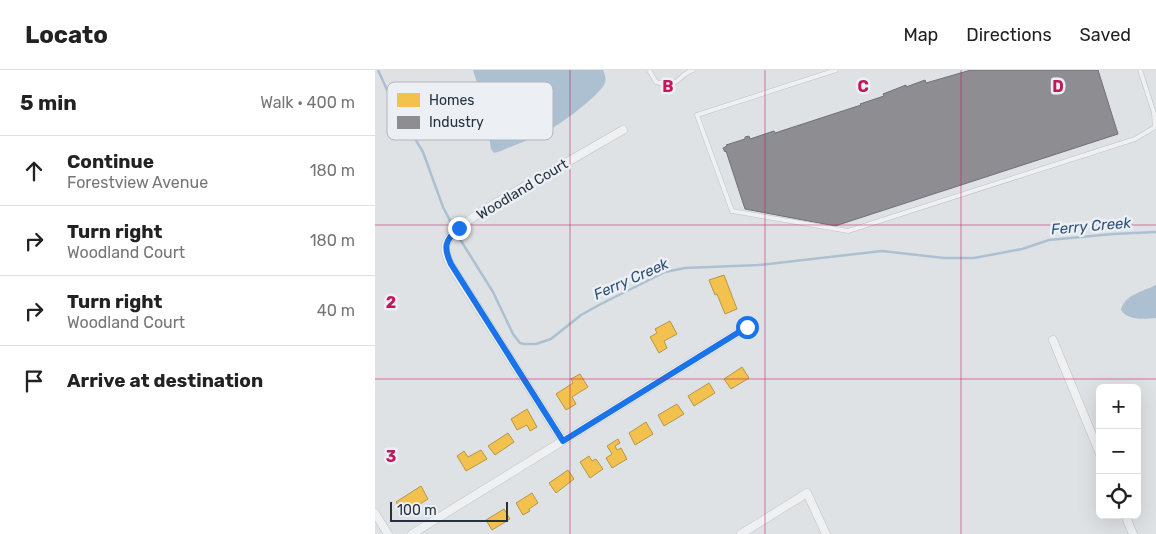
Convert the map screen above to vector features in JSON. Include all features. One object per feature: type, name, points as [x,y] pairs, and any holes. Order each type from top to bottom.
[{"type":"street","name":"Woodland Court","points":[[563,441],[451,264],[445,248],[451,235],[496,203],[623,130]]},
{"type":"street","points":[[412,534],[747,327]]},
{"type":"street","points":[[1053,340],[1096,444]]},
{"type":"street","points":[[741,534],[807,492],[826,534]]},
{"type":"street","points":[[375,513],[388,534]]},
{"type":"street","points":[[1127,519],[1133,534]]},
{"type":"lane","points":[[649,70],[656,82],[669,85],[678,81],[684,73],[693,70]]},
{"type":"lane","points":[[837,70],[697,115],[732,211],[847,231],[1135,139],[1155,127],[1154,113],[1140,70]]},
{"type":"water","points":[[473,70],[603,70],[605,76],[604,85],[594,96],[553,128],[553,82],[477,82]]},
{"type":"water","points":[[490,140],[528,140],[494,153],[491,149]]},
{"type":"water","points":[[1156,285],[1156,318],[1132,318],[1124,314],[1121,310],[1130,297]]},
{"type":"building: Homes","points":[[724,275],[737,309],[725,314],[709,280]]},
{"type":"building: Homes","points":[[670,321],[677,334],[664,341],[667,348],[659,353],[650,337],[657,333],[655,329]]},
{"type":"building: Homes","points":[[742,367],[749,378],[731,389],[724,379]]},
{"type":"building: Homes","points":[[580,374],[588,387],[572,397],[576,404],[566,410],[556,394],[573,383],[571,379]]},
{"type":"building: Homes","points":[[709,383],[715,393],[694,406],[688,396]]},
{"type":"building: Homes","points":[[677,404],[684,414],[664,426],[658,415]]},
{"type":"building: Homes","points":[[527,409],[537,427],[530,431],[527,425],[517,430],[511,419]]},
{"type":"building: Homes","points":[[646,422],[653,434],[635,445],[629,433]]},
{"type":"building: Homes","points":[[508,433],[514,442],[495,455],[488,446]]},
{"type":"building: Homes","points":[[618,439],[620,443],[615,446],[617,450],[621,448],[627,459],[612,468],[606,458],[612,454],[607,446]]},
{"type":"building: Homes","points":[[481,450],[487,459],[466,471],[457,456],[464,451],[468,457]]},
{"type":"building: Homes","points":[[589,456],[592,461],[596,459],[603,469],[590,478],[580,462]]},
{"type":"building: Homes","points":[[568,470],[574,479],[556,493],[549,483]]},
{"type":"building: Homes","points":[[421,486],[428,499],[404,514],[396,502]]},
{"type":"building: Homes","points":[[532,493],[538,503],[523,515],[516,503]]},
{"type":"building: Homes","points":[[504,509],[510,519],[492,530],[486,520]]},
{"type":"building: Industry","points":[[971,70],[1098,70],[1118,134],[835,226],[745,209],[726,151],[723,148],[726,145],[749,136],[750,139],[774,131],[775,133],[861,105],[906,85],[906,87],[925,80],[926,83]]},
{"type":"waterway","name":"Ferry Creek","points":[[378,70],[387,90]]},
{"type":"waterway","name":"Ferry Creek","points":[[416,140],[423,152],[443,207],[458,236],[493,292],[513,334],[520,343],[524,344],[536,344],[551,339],[581,315],[599,305],[665,272],[685,268],[759,265],[882,251],[944,258],[974,258],[1022,249],[1049,240],[1156,232]]},
{"type":"route","points":[[459,228],[451,235],[446,244],[447,256],[563,441],[747,327]]}]
